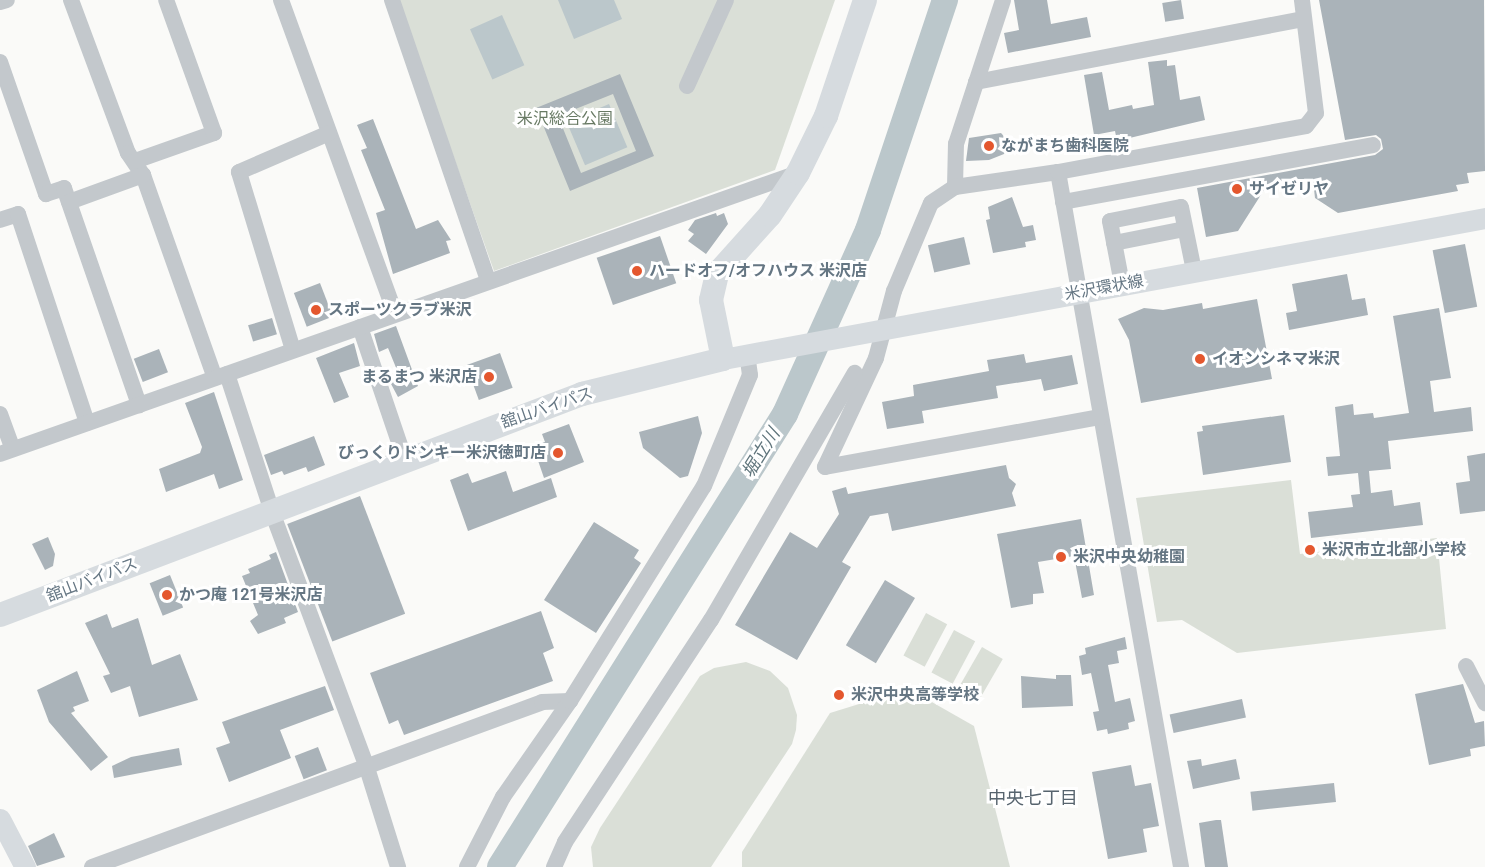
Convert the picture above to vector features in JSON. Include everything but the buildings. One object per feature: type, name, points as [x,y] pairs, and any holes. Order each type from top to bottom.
[{"type":"highway","points":[[723,359],[711,300],[717,274],[770,215],[798,173],[826,116],[865,0]]},
{"type":"highway","name":"舘山バイパス","points":[[0,615],[582,394],[723,359]]},
{"type":"main road","name":"米沢環状線","points":[[723,359],[779,346],[1485,218]]},
{"type":"main road","points":[[0,819],[25,867]]},
{"type":"street","points":[[0,2],[7,0]]},
{"type":"street","points":[[71,0],[128,153],[139,168],[221,376],[367,768],[398,867]]},
{"type":"street","points":[[69,202],[214,133],[166,0]]},
{"type":"street","points":[[281,0],[395,314]]},
{"type":"street","points":[[392,0],[488,280]]},
{"type":"street","points":[[687,86],[726,0]]},
{"type":"street","points":[[955,187],[956,144],[1003,0]]},
{"type":"street","points":[[1101,417],[825,467],[876,358],[883,327],[931,203],[955,187],[1058,172],[1306,126],[1316,113],[1302,0]]},
{"type":"street","points":[[976,82],[1304,19]]},
{"type":"street","points":[[0,62],[46,194],[64,188],[139,405]]},
{"type":"street","points":[[293,350],[238,172],[329,133]]},
{"type":"street","points":[[1063,199],[1366,143]]},
{"type":"street","points":[[1058,172],[1181,867]]},
{"type":"street","points":[[0,414],[6,452],[488,280],[798,173]]},
{"type":"street","points":[[0,220],[18,214],[87,423]]},
{"type":"street","points":[[1122,284],[1114,243],[1185,229],[1194,271]]},
{"type":"street","points":[[360,327],[405,460]]},
{"type":"street","points":[[467,867],[503,797],[570,701],[714,467],[750,375],[747,353]]},
{"type":"street","points":[[554,867],[565,842],[711,620],[855,373]]},
{"type":"street","points":[[1466,666],[1485,703]]},
{"type":"street","points":[[92,867],[542,702],[570,701]]},
{"type":"green space","name":"米沢総合公園","points":[[398,0],[835,0],[775,170],[494,271]]},
{"type":"green space","points":[[1291,480],[1300,554],[1437,538],[1446,629],[1237,653],[1182,620],[1157,622],[1136,498]]},
{"type":"green space","points":[[926,613],[947,624],[925,667],[903,655]]},
{"type":"green space","points":[[954,630],[975,641],[953,684],[931,672]]},
{"type":"green space","points":[[982,647],[1003,659],[978,701],[958,689]]},
{"type":"green space","points":[[746,662],[770,671],[788,688],[797,715],[796,730],[792,744],[711,867],[593,867],[591,847],[600,828],[700,676],[714,668]]},
{"type":"green space","points":[[885,696],[923,697],[974,726],[1010,867],[742,867],[742,852],[830,713]]},
{"type":"shaded area","points":[[558,0],[614,0],[622,19],[574,39]]},
{"type":"shaded area","points":[[502,15],[524,65],[492,79],[470,29]]},
{"type":"shaded area","points":[[609,104],[627,147],[585,165],[567,122]]},
{"type":"waterway","name":"堀立川","points":[[500,867],[785,414],[868,230],[945,0]]},
{"type":"place","name":"ながまち歯科医院","points":[[989,146]]},
{"type":"place","name":"サイゼリヤ","points":[[1237,189]]},
{"type":"place","name":"ハードオフ/オフハウス 米沢店","points":[[637,271]]},
{"type":"place","name":"スポーツクラブ米沢","points":[[316,310]]},
{"type":"place","name":"イオンシネマ米沢","points":[[1200,359]]},
{"type":"place","name":"まるまつ 米沢店","points":[[489,377]]},
{"type":"place","name":"びっくりドンキー米沢徳町店","points":[[558,453]]},
{"type":"place","name":"米沢市立北部小学校","points":[[1310,550]]},
{"type":"place","name":"米沢中央幼稚園","points":[[1061,557]]},
{"type":"place","name":"かつ庵 121号米沢店","points":[[167,595]]},
{"type":"place","name":"米沢中央高等学校","points":[[839,695]]},
{"type":"district","name":"中央七丁目","points":[[1033,798]]}]
